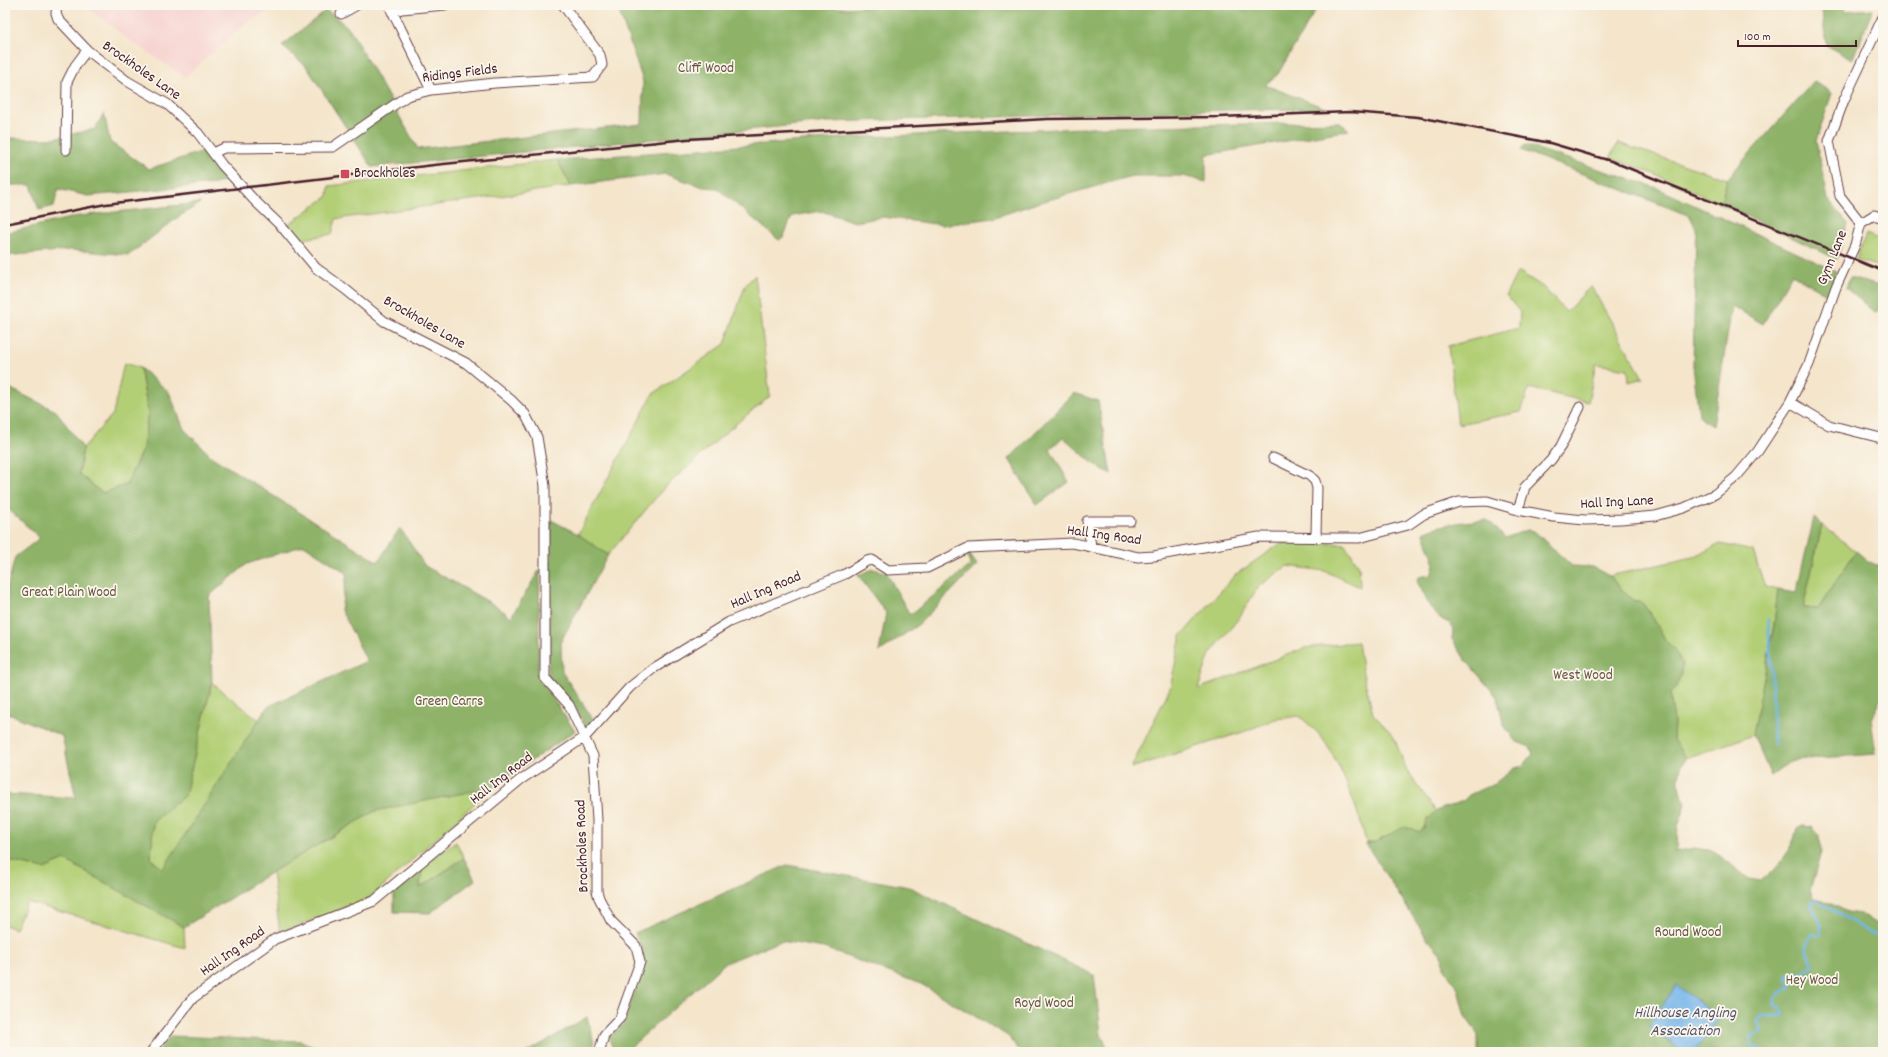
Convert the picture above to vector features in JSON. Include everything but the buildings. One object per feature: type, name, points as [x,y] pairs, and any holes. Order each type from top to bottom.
[{"type":"street","name":"Brockholes Lane","points":[[57,5],[56,13],[58,19],[87,50],[127,81],[167,104],[198,133],[222,166],[282,227],[316,268],[345,289],[384,321],[466,363],[511,400],[525,414],[537,438],[545,486],[545,678],[569,705],[585,737]]},
{"type":"street","points":[[341,14],[357,5]]},
{"type":"street","points":[[431,90],[391,9],[445,5]]},
{"type":"street","name":"Ridings Fields","points":[[213,153],[224,148],[333,147],[407,96],[431,90],[495,83],[593,77],[602,65],[600,56],[563,5]]},
{"type":"street","name":"Gynn Lane","points":[[1790,402],[1809,364],[1836,287],[1855,245],[1861,223],[1840,196],[1829,141],[1844,100],[1883,17]]},
{"type":"street","points":[[66,150],[67,82],[75,66],[87,50]]},
{"type":"street","points":[[1861,223],[1874,215],[1883,218]]},
{"type":"street","points":[[1790,402],[1830,425],[1881,438],[1883,440]]},
{"type":"street","name":"Hall Ing Lane","points":[[1518,510],[1554,517],[1592,520],[1655,516],[1684,508],[1715,494],[1736,477],[1758,451],[1790,402]]},
{"type":"street","points":[[1518,510],[1525,487],[1551,460],[1561,446],[1580,407]]},
{"type":"street","points":[[1273,458],[1310,476],[1315,480],[1317,488],[1316,536]]},
{"type":"street","name":"Hall Ing Road","points":[[151,1052],[192,998],[275,939],[374,901],[520,780],[585,737],[630,687],[654,668],[729,622],[845,574],[867,561],[872,560],[888,570],[927,568],[968,548],[1073,543],[1143,557],[1259,537],[1316,536],[1359,538],[1408,525],[1424,514],[1458,502],[1487,501],[1518,510]]},
{"type":"street","points":[[1091,546],[1087,521],[1130,521]]},
{"type":"street","name":"Brockholes Road","points":[[585,737],[593,756],[597,820],[597,891],[611,921],[636,946],[640,959],[631,990],[620,1018],[604,1036],[602,1052]]},
{"type":"shaded area","points":[[84,5],[277,5],[244,25],[185,77],[128,39]]},
{"type":"green space","name":"Cliff Wood","points":[[617,5],[820,5],[839,8],[900,5],[1316,5],[1315,11],[1278,74],[1265,85],[1328,109],[1229,110],[827,122],[372,167],[306,66],[282,46],[326,10],[349,28],[418,149],[642,124],[643,81]]},
{"type":"green space","points":[[1811,5],[1843,5],[1845,11],[1873,9],[1852,60],[1826,45],[1822,10]]},
{"type":"green space","points":[[1814,81],[1832,93],[1816,141],[1828,199],[1848,224],[1837,259],[1721,204],[1727,179]]},
{"type":"green space","points":[[104,113],[110,142],[149,169],[206,150],[222,170],[225,180],[215,184],[88,196],[58,189],[54,206],[39,210],[31,185],[5,185],[5,138],[49,139],[95,129]]},
{"type":"green space","points":[[1340,122],[1349,130],[1206,155],[1206,182],[1183,176],[1132,176],[1034,204],[993,218],[943,225],[883,217],[855,222],[821,211],[792,216],[784,236],[779,240],[717,188],[703,187],[665,174],[571,186],[557,160],[843,138],[1107,127]]},
{"type":"green space","points":[[1618,143],[1727,179],[1721,204],[1649,172],[1610,158]]},
{"type":"green space","points":[[1525,145],[1657,188],[1836,271],[1828,295],[1792,274],[1763,324],[1732,306],[1713,426],[1703,420],[1699,415],[1693,366],[1696,229],[1690,216],[1521,150]]},
{"type":"green space","points":[[557,160],[571,186],[336,219],[332,234],[298,240],[286,226],[328,196],[329,186]]},
{"type":"green space","points":[[200,203],[177,218],[129,255],[70,250],[5,256],[5,233],[79,216]]},
{"type":"green space","points":[[1866,234],[1883,241],[1883,268],[1856,260]]},
{"type":"green space","points":[[1518,271],[1543,287],[1566,312],[1591,286],[1643,378],[1629,382],[1628,369],[1596,364],[1588,402],[1529,388],[1521,412],[1458,424],[1448,346],[1519,328],[1520,312],[1506,295]]},
{"type":"green space","points":[[755,275],[770,396],[731,428],[664,488],[608,555],[578,534],[653,394],[725,344],[745,286]]},
{"type":"green space","points":[[1850,278],[1883,287],[1883,306],[1875,313],[1846,288]]},
{"type":"green space","points":[[124,363],[140,368],[148,412],[143,448],[126,485],[102,493],[79,474],[83,448],[113,414]]},
{"type":"green space","name":"Green Carrs","points":[[140,368],[169,392],[184,429],[212,457],[378,562],[400,528],[425,566],[496,606],[511,617],[540,569],[538,677],[575,731],[493,787],[375,811],[272,872],[184,927],[65,860],[44,869],[5,860],[5,794],[76,798],[62,736],[5,712],[5,597],[15,557],[40,538],[5,506],[5,386],[56,411],[83,448],[79,474],[102,493],[126,485],[143,448],[148,412]],"holes":[[[304,545],[347,573],[341,610],[367,661],[267,707],[163,869],[151,859],[153,822],[185,795],[212,683],[209,596],[247,564]]]},
{"type":"green space","points":[[1074,393],[1098,401],[1111,474],[1094,464],[1063,437],[1050,449],[1069,482],[1037,505],[1009,459]]},
{"type":"green space","points":[[1814,518],[1822,525],[1803,608],[1818,609],[1856,551],[1868,561],[1883,568],[1883,694],[1871,719],[1876,754],[1793,760],[1771,776],[1753,735],[1774,625],[1778,590],[1796,593]]},
{"type":"green space","points":[[551,520],[578,534],[608,555],[561,641],[562,672],[593,719],[586,729],[575,707],[548,677]]},
{"type":"green space","name":"West Wood","points":[[1487,520],[1505,538],[1527,530],[1534,531],[1572,566],[1593,567],[1609,576],[1632,600],[1642,603],[1649,611],[1666,641],[1674,649],[1682,663],[1681,674],[1676,687],[1670,693],[1674,721],[1673,740],[1686,758],[1679,774],[1679,786],[1686,802],[1678,826],[1677,849],[1674,852],[1694,848],[1714,851],[1749,879],[1761,881],[1784,858],[1797,829],[1802,826],[1812,827],[1820,836],[1821,852],[1810,891],[1814,898],[1823,900],[1848,912],[1860,914],[1883,928],[1883,1052],[1478,1052],[1478,1034],[1465,1016],[1458,989],[1444,967],[1442,955],[1426,937],[1366,844],[1376,842],[1404,827],[1419,832],[1424,828],[1426,821],[1436,811],[1463,801],[1469,795],[1495,783],[1515,768],[1523,766],[1533,754],[1530,747],[1515,741],[1504,725],[1497,697],[1465,659],[1452,639],[1453,631],[1450,623],[1438,617],[1434,612],[1426,600],[1417,581],[1419,577],[1431,575],[1434,563],[1424,532],[1446,525]]},
{"type":"green space","points":[[1822,525],[1856,551],[1818,609],[1803,608]]},
{"type":"green space","points":[[1281,543],[1345,544],[1359,566],[1360,587],[1325,571],[1287,566],[1258,587],[1239,618],[1210,654],[1198,689],[1305,648],[1358,642],[1362,669],[1373,714],[1393,735],[1407,771],[1436,811],[1426,821],[1424,828],[1419,832],[1413,829],[1385,837],[1376,842],[1366,843],[1359,816],[1347,785],[1333,756],[1326,743],[1318,733],[1299,716],[1275,719],[1246,731],[1131,768],[1170,688],[1181,636],[1235,575]]},
{"type":"green space","points":[[1720,544],[1753,551],[1765,587],[1778,590],[1774,625],[1753,735],[1686,758],[1673,740],[1674,721],[1670,693],[1676,687],[1674,649],[1666,641],[1649,611],[1642,603],[1632,600],[1609,576],[1693,557]]},
{"type":"green space","points":[[968,552],[977,565],[919,624],[879,652],[886,613],[858,575],[873,569],[886,572],[910,615],[970,566]]},
{"type":"green space","points":[[212,683],[259,720],[163,870],[151,859],[153,822],[185,794]]},
{"type":"green space","points":[[493,787],[370,898],[280,933],[272,872],[375,811]]},
{"type":"green space","points":[[456,842],[464,858],[420,888],[422,865]]},
{"type":"green space","points":[[464,858],[475,880],[430,913],[394,912],[394,889],[422,865],[420,888]]},
{"type":"green space","points":[[5,860],[44,869],[65,860],[184,927],[185,948],[27,902],[15,929],[5,925]]},
{"type":"green space","name":"Royd Wood","points":[[787,865],[909,887],[1094,975],[1101,1035],[1110,1052],[1021,1052],[1008,1036],[921,984],[824,948],[781,941],[725,963],[625,1052],[614,1052],[609,1037],[623,1025],[643,965],[643,953],[635,933]]},
{"type":"green space","points":[[587,1017],[594,1043],[593,1052],[528,1052]]},
{"type":"green space","points":[[170,1036],[301,1041],[330,1052],[158,1052]]},
{"type":"water","name":"Hillhouse Angling Association","points":[[1676,985],[1720,1017],[1695,1052],[1683,1052],[1649,1026]]},
{"type":"waterway","points":[[1768,619],[1773,701],[1773,744]]},
{"type":"waterway","points":[[1766,1052],[1751,1045],[1751,1037],[1763,1032],[1758,1020],[1762,1016],[1783,1015],[1780,1008],[1774,1004],[1780,993],[1791,988],[1792,985],[1787,979],[1787,975],[1800,974],[1813,965],[1806,947],[1812,934],[1818,936],[1821,933],[1821,926],[1811,904],[1813,901],[1816,900],[1872,934],[1883,934]]},
{"type":"railway","points":[[5,224],[106,204],[434,165],[687,139],[1047,119],[1219,117],[1350,112],[1418,117],[1550,143],[1611,161],[1883,271]]},
{"type":"place","name":"Brockholes","points":[[345,174]]},
{"type":"park label","name":"Great Plain Wood","points":[[69,593]]},
{"type":"park label","name":"Round Wood","points":[[1688,933]]},
{"type":"park label","name":"Hey Wood","points":[[1812,981]]}]
